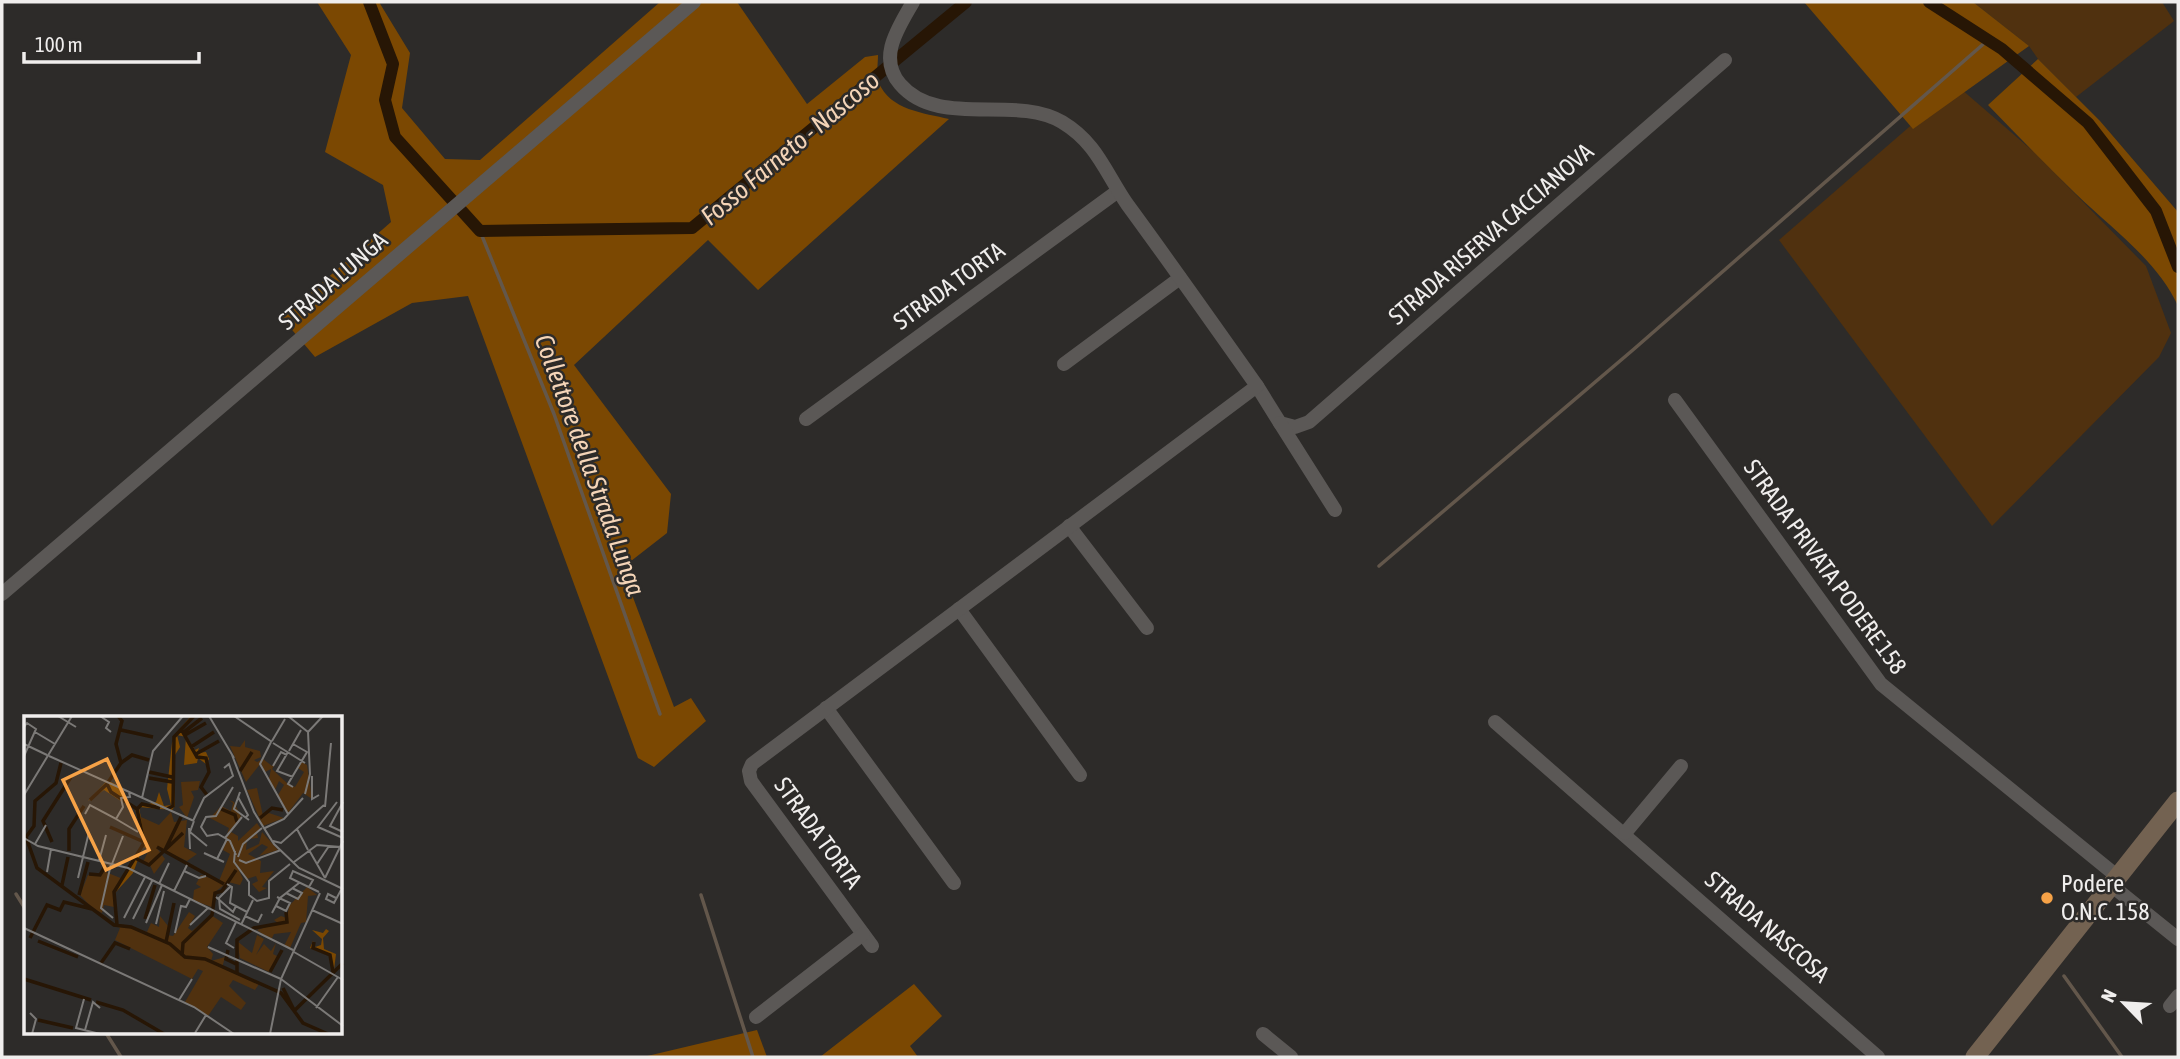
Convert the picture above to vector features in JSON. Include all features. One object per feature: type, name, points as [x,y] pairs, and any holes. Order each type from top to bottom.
[{"type":"street","name":"STRADA LUNGA","points":[[2,594],[694,2]]},
{"type":"street","points":[[913,2],[893,40],[889,55],[893,75],[908,92],[933,104],[961,108],[1030,110],[1054,118],[1089,144],[1103,162],[1118,191],[1257,386],[1335,510]]},
{"type":"street","name":"STRADA RISERVA CACCIANOVA","points":[[1280,423],[1295,427],[1314,418],[1726,60]]},
{"type":"street","name":"STRADA TORTA","points":[[806,419],[1118,191]]},
{"type":"street","points":[[1064,364],[1180,278]]},
{"type":"street","name":"STRADA TORTA","points":[[756,1017],[867,940],[749,775],[754,762],[1257,386]]},
{"type":"street","name":"STRADA PRIVATA PODERE 158","points":[[1675,400],[1881,684],[2115,881],[2178,939]]},
{"type":"street","points":[[1069,526],[1146,628]]},
{"type":"street","points":[[959,609],[1080,775]]},
{"type":"street","points":[[826,708],[954,883]]},
{"type":"street","name":"STRADA NASCOSA","points":[[1495,722],[1878,1057]]},
{"type":"street","points":[[1625,833],[1681,766]]},
{"type":"street","points":[[1975,1057],[2178,801]]},
{"type":"street","points":[[1263,1034],[1292,1057]]},
{"type":"shaded area","points":[[317,2],[379,2],[410,53],[402,108],[445,159],[480,160],[660,2],[737,2],[807,104],[865,57],[878,55],[879,83],[891,99],[909,109],[949,119],[758,290],[708,240],[574,365],[671,494],[667,533],[622,568],[674,707],[691,698],[706,721],[654,767],[638,758],[468,296],[412,303],[315,357],[282,318],[391,222],[383,185],[325,152],[351,55]]},
{"type":"shaded area","points":[[1804,2],[1973,2],[2029,46],[1913,129]]},
{"type":"shaded area","points":[[1973,2],[2162,2],[2174,21],[2076,97],[2038,59],[2029,46]]},
{"type":"shaded area","points":[[2038,59],[2100,121],[2178,212],[2178,306],[2158,274],[2133,246],[2065,183],[1988,105]]},
{"type":"shaded area","points":[[1954,88],[1961,89],[2034,152],[2146,266],[2171,333],[2159,357],[1992,526],[1779,240]]},
{"type":"shaded area","points":[[914,984],[942,1016],[910,1046],[918,1057],[820,1057]]},
{"type":"shaded area","points":[[757,1030],[767,1057],[643,1057]]},
{"type":"waterway","name":"Fosso Farneto - Nascoso","points":[[369,2],[393,64],[385,100],[395,137],[480,231],[692,228],[966,2]]},
{"type":"waterway","points":[[1929,2],[2002,49],[2088,123],[2156,211],[2178,267]]},
{"type":"waterway","points":[[1379,566],[1634,349],[1988,40]]},
{"type":"waterway","name":"Collettore della Strada Lunga","points":[[480,231],[554,414],[660,714]]},
{"type":"waterway","points":[[16,894],[24,907]]},
{"type":"waterway","name":"Collettore della Strada Lunga","points":[[701,895],[753,1057]]},
{"type":"waterway","points":[[2064,976],[2122,1057]]},
{"type":"waterway","points":[[107,1034],[121,1057]]},
{"type":"place","name":"Podere O.N.C. 158","points":[[2047,898]]}]
